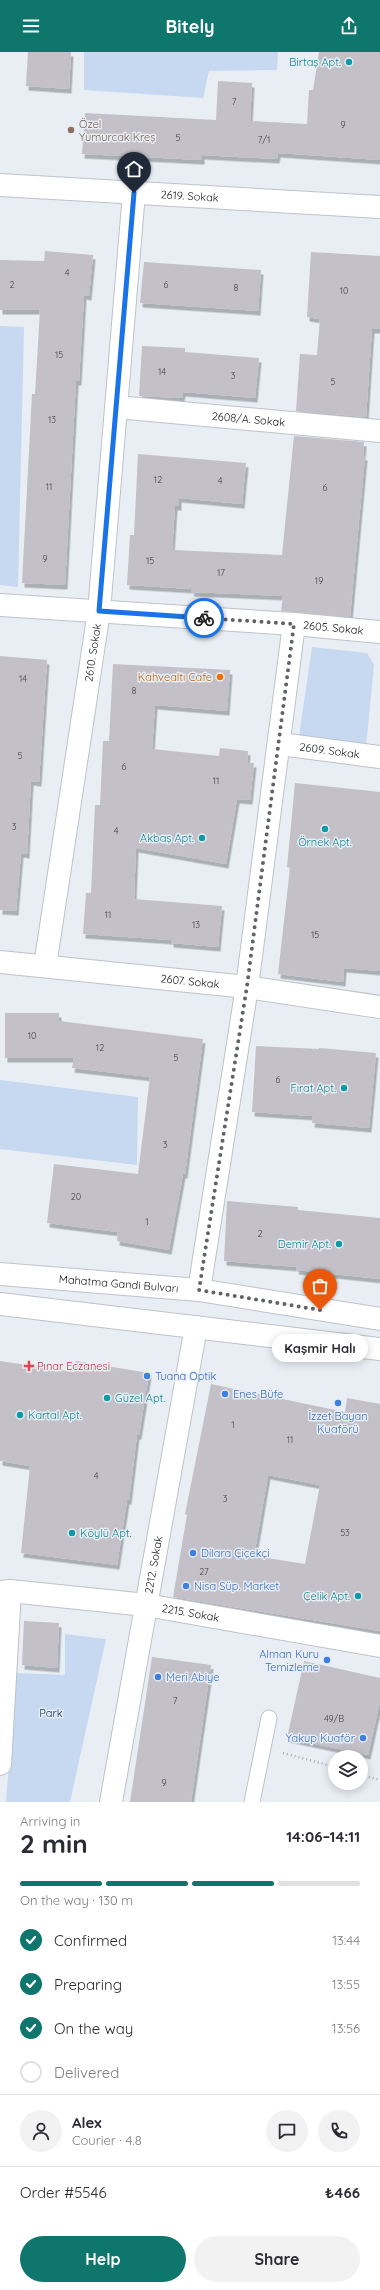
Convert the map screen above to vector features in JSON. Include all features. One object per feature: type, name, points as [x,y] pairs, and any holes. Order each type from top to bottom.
[{"type":"street","name":"2619. Sokak","points":[[0,185],[380,207]]},
{"type":"street","name":"2610. Sokak","points":[[45,966],[99,611],[134,193]]},
{"type":"street","name":"2608/A. Sokak","points":[[117,407],[380,431]]},
{"type":"street","name":"2605. Sokak","points":[[0,605],[294,624],[380,632]]},
{"type":"street","points":[[199,1290],[247,986],[280,744],[294,624]]},
{"type":"street","name":"2609. Sokak","points":[[280,744],[380,757]]},
{"type":"street","name":"2607. Sokak","points":[[0,962],[247,986],[380,1007]]},
{"type":"street","name":"Mahatma Gandi Bulvarı","points":[[0,1274],[199,1290],[380,1319]]},
{"type":"street","points":[[0,1304],[380,1348]]},
{"type":"street","name":"2212. Sokak","points":[[111,1802],[196,1327]]},
{"type":"street","points":[[0,1764],[5,1591]]},
{"type":"street","name":"2215. Sokak","points":[[5,1591],[146,1605],[380,1646]]},
{"type":"lane","points":[[252,1802],[269,1718]]},
{"type":"path","points":[[263,1748],[328,1765]]},
{"type":"path","points":[[368,1777],[380,1780]]},
{"type":"green space","points":[[84,52],[278,52],[277,70],[209,71],[203,98],[84,90]]},
{"type":"green space","points":[[0,326],[24,327],[18,587],[0,585]]},
{"type":"green space","points":[[312,647],[367,653],[374,665],[366,747],[299,736]]},
{"type":"green space","points":[[0,1080],[138,1097],[137,1165],[0,1149]]},
{"type":"green space","name":"Park","points":[[65,1634],[106,1639],[70,1802],[6,1802],[16,1673],[65,1675]]},
{"type":"building","points":[[28,52],[71,52],[69,89],[26,86]]},
{"type":"building","points":[[319,52],[380,52],[380,160],[278,153],[277,159],[202,155],[202,160],[82,154],[85,113],[216,120],[218,81],[252,83],[250,121],[307,124],[309,90],[313,90]]},
{"type":"building","points":[[45,251],[93,255],[89,296],[84,295],[79,381],[76,381],[65,585],[22,583],[32,394],[35,394],[40,310],[0,310],[0,260],[44,261]]},
{"type":"building","points":[[311,252],[380,256],[380,329],[372,329],[366,417],[296,411],[300,354],[317,355],[320,319],[307,317]]},
{"type":"building","points":[[144,262],[261,270],[258,311],[140,303]]},
{"type":"building","points":[[142,346],[185,348],[185,352],[259,358],[255,398],[183,392],[182,398],[139,396]]},
{"type":"building","points":[[294,436],[364,442],[363,456],[365,456],[350,617],[281,611],[283,596],[191,592],[192,589],[127,585],[130,535],[134,535],[138,454],[246,463],[242,504],[179,498],[179,506],[175,506],[172,550],[282,555]]},
{"type":"building","points":[[0,656],[47,660],[39,782],[31,781],[27,854],[21,853],[16,911],[0,910]]},
{"type":"building","points":[[113,664],[230,670],[227,711],[155,705],[152,749],[219,756],[220,748],[248,751],[247,763],[254,763],[250,800],[237,799],[226,864],[136,848],[134,899],[222,906],[218,947],[171,943],[171,940],[83,934],[86,893],[91,893],[95,805],[100,805],[103,741],[109,741]]},
{"type":"building","points":[[295,783],[380,792],[380,971],[344,968],[343,982],[278,974],[290,868],[287,867]]},
{"type":"building","points":[[5,1013],[59,1013],[59,1021],[203,1039],[185,1174],[183,1174],[169,1250],[117,1241],[118,1232],[47,1223],[54,1164],[138,1174],[150,1077],[72,1068],[74,1058],[5,1058]]},
{"type":"building","points":[[256,1046],[319,1048],[376,1053],[369,1128],[312,1123],[313,1116],[252,1112]]},
{"type":"building","points":[[227,1201],[298,1207],[298,1210],[380,1218],[380,1279],[296,1270],[297,1267],[224,1261]]},
{"type":"building","points":[[0,1361],[74,1372],[76,1361],[149,1373],[139,1435],[137,1435],[129,1500],[127,1500],[117,1565],[21,1553],[30,1466],[0,1461]]},
{"type":"building","points":[[211,1384],[345,1412],[347,1398],[380,1404],[380,1631],[173,1597],[187,1515],[185,1514]],"holes":[[[268,1475],[320,1485],[305,1564],[254,1556]]]},
{"type":"building","points":[[24,1621],[59,1623],[57,1668],[22,1665]]},
{"type":"building","points":[[152,1657],[211,1665],[191,1802],[130,1802]]},
{"type":"building","points":[[304,1661],[380,1678],[380,1701],[368,1755],[368,1750],[344,1750],[287,1738]]},
{"type":"way so far","points":[[204,618],[294,624],[280,744],[247,986],[199,1290],[320,1310]]},
{"type":"place","name":"Birtaş Apt.","points":[[349,62]]},
{"type":"place","name":"Özel Yumurcak Kreş","points":[[71,130]]},
{"type":"place","name":"Kahvealtı Cafe","points":[[220,677]]},
{"type":"place","name":"Örnek Apt.","points":[[325,829]]},
{"type":"place","name":"Akbaş Apt.","points":[[202,838]]},
{"type":"place","name":"Fırat Apt.","points":[[344,1088]]},
{"type":"place","name":"Demir Apt.","points":[[339,1244]]},
{"type":"place","name":"Kaşmir Halı","points":[[320,1310]]},
{"type":"place","name":"Pınar Eczanesi","points":[[29,1366]]},
{"type":"place","name":"Tuana Optik","points":[[147,1376]]},
{"type":"place","name":"Enes Büfe","points":[[225,1394]]},
{"type":"place","name":"Güzel Apt.","points":[[107,1398]]},
{"type":"place","name":"İzzet Bayan Kuaförü","points":[[338,1403]]},
{"type":"place","name":"Kartal Apt.","points":[[20,1415]]},
{"type":"place","name":"Köylü Apt.","points":[[72,1533]]},
{"type":"place","name":"Dilara Çiçekçi","points":[[193,1553]]},
{"type":"place","name":"Nisa Süp. Market","points":[[186,1586]]},
{"type":"place","name":"Çelik Apt.","points":[[358,1596]]},
{"type":"place","name":"Alman Kuru Temizleme","points":[[327,1660]]},
{"type":"place","name":"Meri Abiye","points":[[158,1677]]},
{"type":"place","name":"Yakup Kuaför","points":[[363,1738]]},
{"type":"route","points":[[134,193],[99,611],[204,618]]}]
